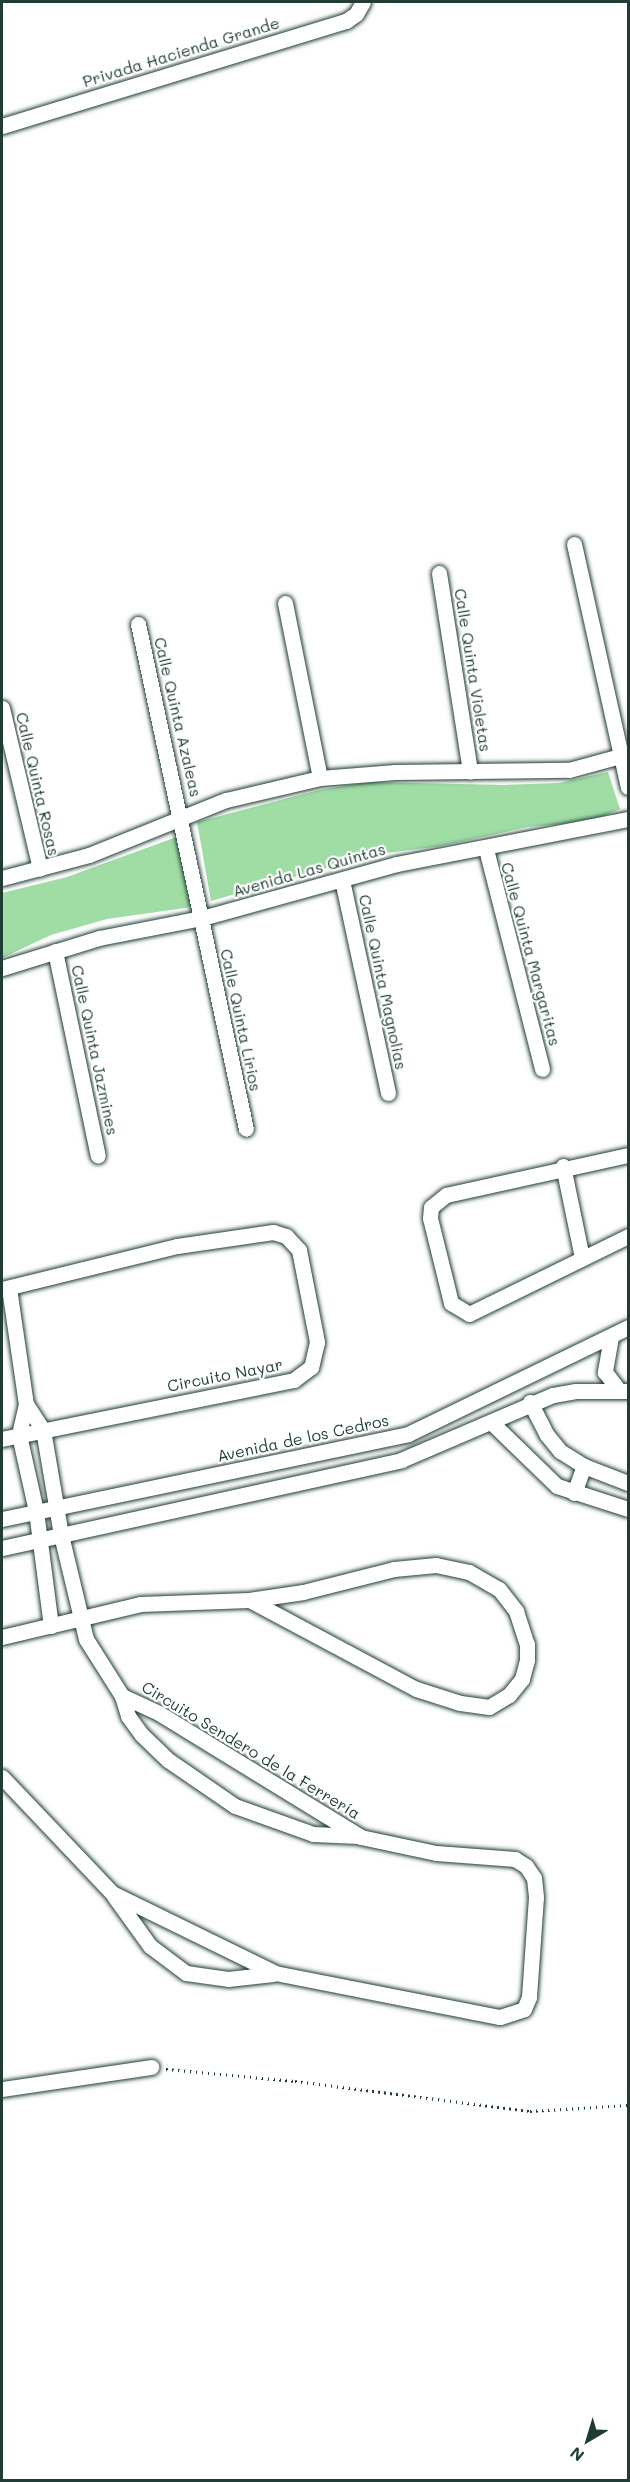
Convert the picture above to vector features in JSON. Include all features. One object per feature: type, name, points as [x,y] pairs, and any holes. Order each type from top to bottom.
[{"type":"street","name":"Privada Hacienda Grande","points":[[2,126],[346,21],[356,14],[363,2]]},
{"type":"street","points":[[574,544],[628,787]]},
{"type":"street","name":"Calle Quinta Violetas","points":[[439,573],[470,772]]},
{"type":"street","points":[[285,603],[320,778]]},
{"type":"street","name":"Calle Quinta Azaleas","points":[[138,624],[183,818],[202,918]]},
{"type":"street","name":"Calle Quinta Rosas","points":[[2,708],[40,869]]},
{"type":"street","points":[[2,878],[89,855],[226,800],[320,778],[569,770],[620,756]]},
{"type":"street","name":"Avenida Las Quintas","points":[[2,968],[141,927],[202,918],[397,864],[486,849],[628,819]]},
{"type":"street","name":"Calle Quinta Margaritas","points":[[486,849],[542,1069]]},
{"type":"street","name":"Calle Quinta Magnolias","points":[[342,880],[388,1093]]},
{"type":"street","name":"Calle Quinta Lirios","points":[[202,918],[246,1129]]},
{"type":"street","name":"Calle Quinta Jazmines","points":[[56,951],[98,1156]]},
{"type":"street","points":[[628,1155],[563,1166],[446,1195],[431,1207],[430,1218],[451,1303],[469,1314],[628,1236]]},
{"type":"street","points":[[563,1166],[582,1258]]},
{"type":"street","name":"Circuito Nayar","points":[[2,1438],[303,1375],[311,1367],[317,1342],[299,1250],[286,1236],[253,1232],[5,1288]]},
{"type":"street","points":[[5,1288],[26,1404],[43,1430]]},
{"type":"street","points":[[622,1332],[605,1372],[623,1390]]},
{"type":"street","name":"Avenida de los Cedros","points":[[2,1519],[376,1443],[408,1434],[622,1332]]},
{"type":"street","points":[[2,1548],[401,1460],[490,1422],[530,1402],[576,1391],[623,1390]]},
{"type":"street","points":[[498,1392],[508,1413]]},
{"type":"street","points":[[530,1402],[547,1436],[560,1451],[584,1466],[628,1483]]},
{"type":"street","points":[[26,1404],[19,1435],[36,1511],[51,1626]]},
{"type":"street","points":[[490,1422],[547,1478],[574,1493],[628,1509]]},
{"type":"street","name":"Circuito Sendero de la Ferrería","points":[[43,1430],[61,1535],[80,1618],[100,1666],[122,1695],[128,1716],[159,1752],[234,1806],[313,1834],[361,1837],[436,1853],[514,1859],[526,1866],[534,1878],[536,1896],[529,1997],[524,2009],[500,2017],[275,1973],[112,1893]]},
{"type":"street","points":[[574,1493],[584,1466]]},
{"type":"street","points":[[2,1637],[140,1604],[249,1600],[303,1593],[394,1569],[436,1565],[469,1572],[499,1588],[516,1611],[527,1644],[527,1660],[522,1679],[509,1695],[489,1707],[460,1703],[416,1689],[249,1600]]},
{"type":"street","name":"Circuito Sendero de la Ferrería","points":[[122,1695],[159,1713],[361,1837]]},
{"type":"street","name":"Circuito Sendero de la Ferrería","points":[[2,1777],[112,1893],[150,1946],[186,1973],[228,1979],[275,1973]]},
{"type":"street","points":[[2,2089],[151,2067]]},
{"type":"path","points":[[151,2067],[295,2081],[530,2111],[628,2105]]},
{"type":"green space","points":[[608,772],[620,809],[592,821],[528,827],[441,846],[371,855],[211,901],[197,822],[319,790],[370,782],[504,785],[559,783]]},
{"type":"green space","points":[[182,835],[192,907],[107,919],[51,935],[2,958],[2,893],[67,877]]}]
